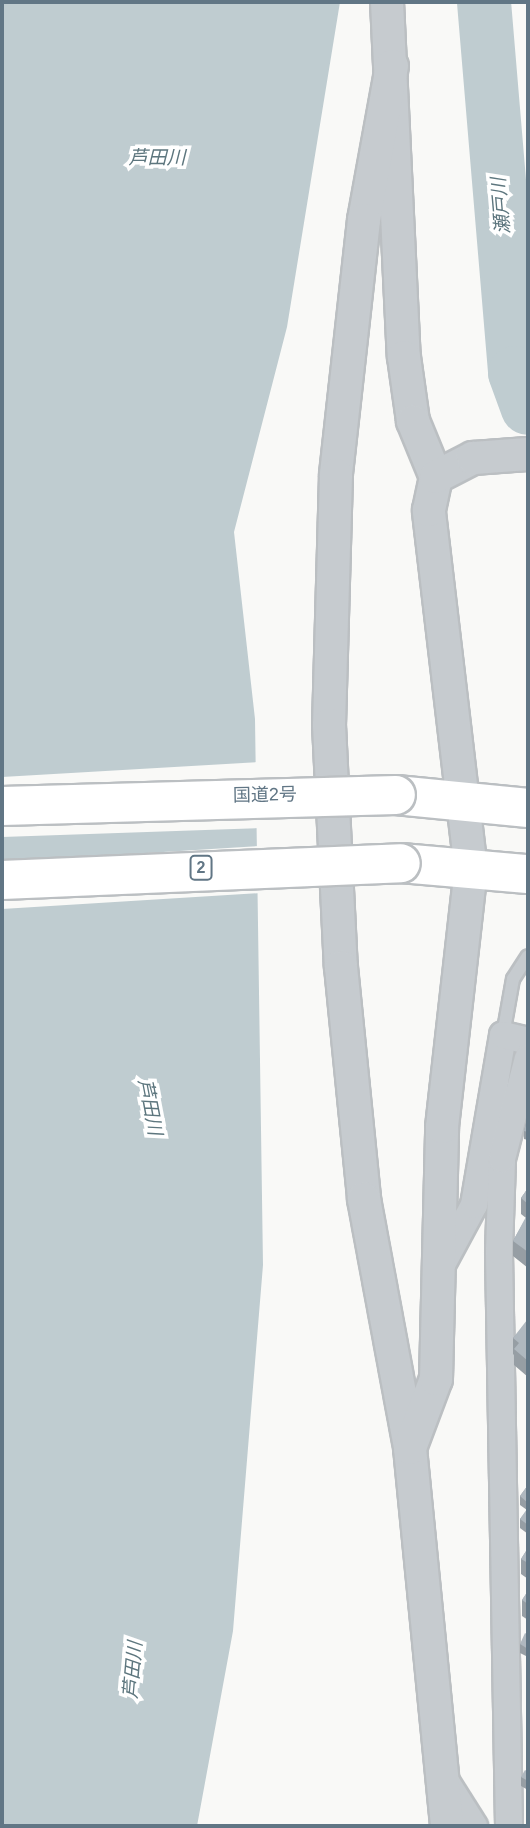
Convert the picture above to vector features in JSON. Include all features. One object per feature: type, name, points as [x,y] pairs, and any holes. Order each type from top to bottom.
[{"type":"highway","name":"国道2号","points":[[2,806],[396,795],[464,799],[528,808]]},
{"type":"highway","name":"2","points":[[2,880],[401,863],[528,873]]},
{"type":"street","points":[[387,2],[402,319],[413,421],[436,477],[429,510],[471,870],[442,1127],[435,1278],[436,1379],[410,1448]]},
{"type":"street","points":[[392,66],[359,266],[336,475],[329,738],[341,967],[364,1199],[410,1448],[448,1785],[447,1826]]},
{"type":"street","points":[[359,266],[381,278],[402,319]]},
{"type":"street","points":[[436,477],[474,458],[528,454]]},
{"type":"street","points":[[435,1278],[474,1205],[503,1035],[528,1041]]},
{"type":"street","points":[[509,1826],[499,1251],[502,1159],[528,1058]]},
{"type":"street","points":[[448,1785],[474,1826]]},
{"type":"lane","points":[[503,1035],[513,979],[528,956]]},
{"type":"water","name":"芦田川","points":[[2,2],[340,2],[287,327],[234,532],[255,719],[263,1265],[233,1631],[197,1826],[2,1826]]},
{"type":"pier","points":[[259,762],[260,828],[2,837],[2,777]]},
{"type":"pier","points":[[260,846],[261,893],[2,909],[2,862]]},
{"type":"building","points":[[528,1115],[528,1132],[524,1131]]},
{"type":"building","points":[[528,1188],[528,1204],[521,1198]]},
{"type":"building","points":[[528,1213],[528,1252],[513,1241]]},
{"type":"building","points":[[527,1320],[528,1361],[514,1349],[519,1343],[513,1338]]},
{"type":"building","points":[[528,1485],[528,1503],[520,1496]]},
{"type":"building","points":[[528,1510],[528,1525],[520,1519]]},
{"type":"building","points":[[528,1548],[528,1563],[521,1559]]},
{"type":"building","points":[[528,1591],[528,1604],[522,1600]]},
{"type":"building","points":[[525,1633],[528,1635],[528,1649],[520,1644]]},
{"type":"building","points":[[525,1770],[528,1772],[528,1781],[521,1777]]},
{"type":"waterway","name":"瀬戸川","points":[[484,2],[515,373],[528,408]]}]
